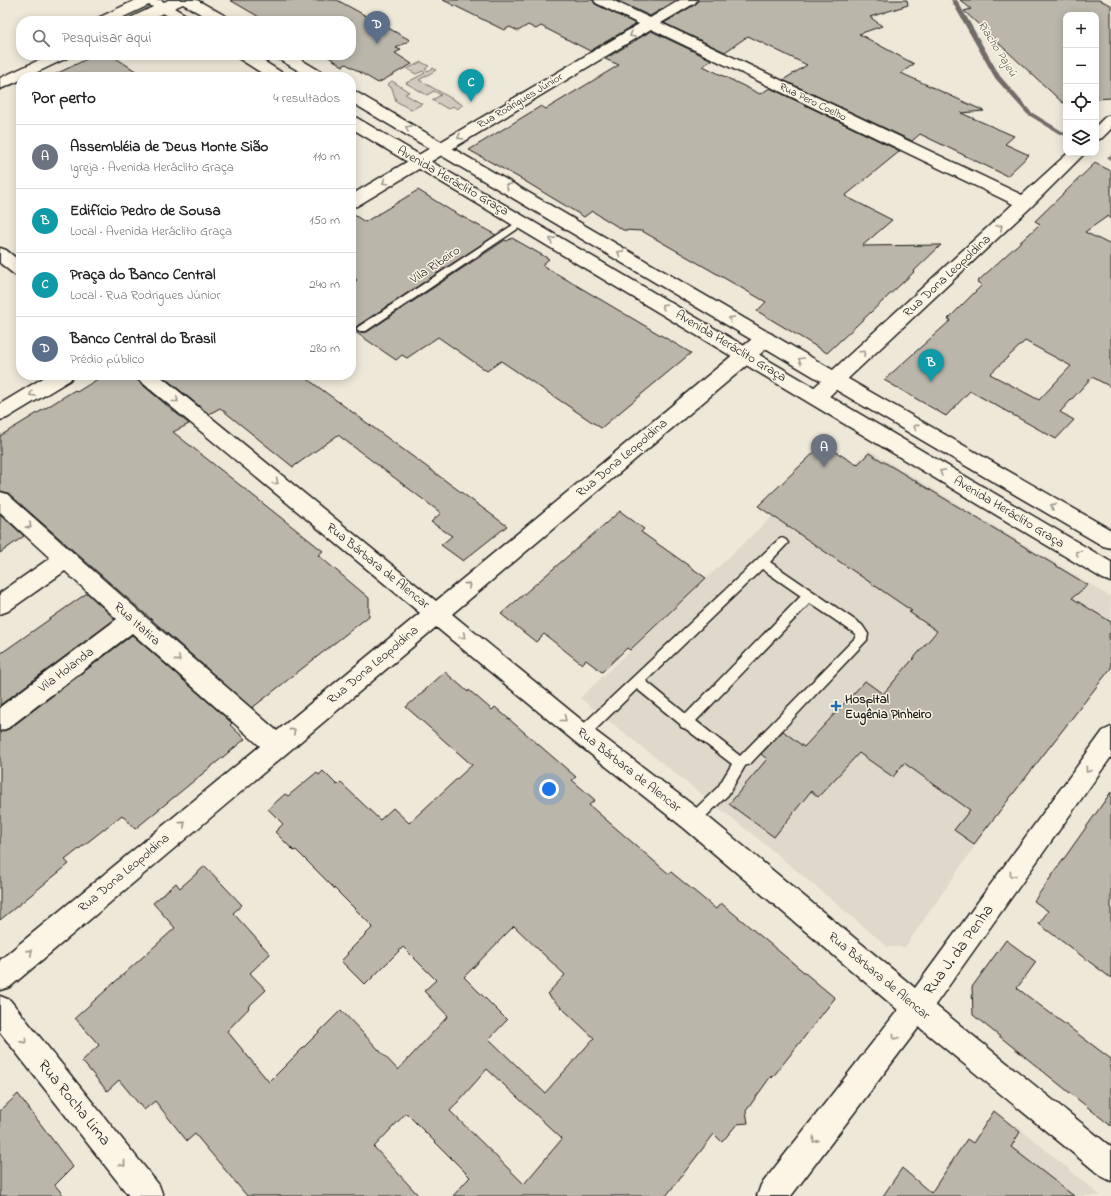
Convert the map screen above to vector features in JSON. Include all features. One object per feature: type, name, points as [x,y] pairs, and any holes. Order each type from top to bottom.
[{"type":"street","points":[[114,16],[148,0]]},
{"type":"street","points":[[141,16],[157,4],[179,0]]},
{"type":"street","points":[[188,0],[215,16]]},
{"type":"street","name":"Rua Pero Coelho","points":[[601,0],[1025,203]]},
{"type":"street","name":"Rua Rodrigues Júnior","points":[[356,199],[690,0]]},
{"type":"street","points":[[157,4],[177,16]]},
{"type":"street","points":[[0,69],[19,60]]},
{"type":"street","points":[[26,72],[51,60]]},
{"type":"street","points":[[251,60],[271,72]]},
{"type":"street","points":[[291,60],[311,72]]},
{"type":"street","points":[[0,84],[16,77]]},
{"type":"street","name":"Avenida Heráclito Graça","points":[[356,98],[834,380],[1111,540]]},
{"type":"street","points":[[1099,131],[1111,120]]},
{"type":"street","name":"Avenida Heráclito Graça","points":[[356,124],[1111,573]]},
{"type":"street","name":"Rua Dona Leopoldina","points":[[816,397],[1074,156]]},
{"type":"street","points":[[0,254],[16,267]]},
{"type":"street","name":"Rua Dona Leopoldina","points":[[0,978],[276,745],[765,339]]},
{"type":"street","points":[[0,414],[55,380]]},
{"type":"street","name":"Rua Bárbara de Alencar","points":[[152,380],[582,734],[693,820],[917,1008],[1111,1166]]},
{"type":"street","name":"Rua Itatira","points":[[0,500],[133,620],[276,745]]},
{"type":"street","points":[[0,605],[66,559]]},
{"type":"street","name":"Vila Holanda","points":[[0,720],[133,620]]},
{"type":"street","name":"Rua J. da Penha","points":[[772,1196],[917,1008],[1111,738]]},
{"type":"street","name":"Rua Rocha Lima","points":[[0,1010],[148,1196]]},
{"type":"lane","name":"Vila Ribeiro","points":[[362,329],[522,222]]},
{"type":"lane","points":[[582,734],[782,543]]},
{"type":"lane","points":[[693,820],[722,791],[740,762],[746,759],[861,640],[862,634],[858,629],[762,563]]},
{"type":"lane","points":[[686,723],[810,595]]},
{"type":"lane","points":[[636,682],[686,723],[732,758],[740,762]]},
{"type":"shaded area","points":[[421,62],[429,66],[425,69],[428,71],[433,68],[436,70],[419,80],[463,105],[457,109],[453,106],[448,109],[432,100],[441,95],[434,91],[427,95],[406,83],[425,73],[423,71],[416,74],[407,69]]},
{"type":"shaded area","points":[[392,81],[409,92],[405,94],[422,104],[411,110],[396,101],[392,88],[387,85]]},
{"type":"shaded area","name":"Hospital Eugênia Pinheiro","points":[[869,450],[1111,597],[1111,668],[988,827],[905,947],[888,947],[767,846],[580,698],[782,507],[798,518]]},
{"type":"shaded area","points":[[1017,1126],[1101,1196],[980,1196]]},
{"type":"building","points":[[230,0],[337,0],[410,40],[396,48],[401,50],[395,53],[412,64],[378,83],[346,64],[343,66],[333,60],[356,60],[356,16],[257,16]]},
{"type":"building","points":[[443,0],[593,0],[595,4],[636,24],[590,51],[541,26],[536,29],[528,25],[518,31],[510,27],[504,30]]},
{"type":"building","points":[[616,0],[677,0],[650,16]]},
{"type":"building","points":[[698,0],[907,0],[908,5],[870,17],[882,26],[859,34],[914,64],[901,73],[984,111],[961,113],[1014,136],[1005,144],[1029,155],[1007,176],[920,134],[912,141],[783,80],[807,65],[748,36],[725,52],[664,23],[696,4]]},
{"type":"building","points":[[960,0],[1099,0],[1111,5],[1111,98],[1099,99],[1099,12],[1063,12],[1063,103],[964,11],[971,9]]},
{"type":"building","points":[[651,31],[712,60],[703,66],[760,94],[770,88],[900,151],[845,196],[892,220],[862,246],[941,245],[827,353],[757,311],[766,302],[642,231],[623,230],[592,211],[584,217],[523,180],[469,150],[541,106],[546,109],[619,65],[605,59]]},
{"type":"building","points":[[85,60],[119,60],[137,72],[60,72]]},
{"type":"building","points":[[1095,163],[1111,171],[1111,220],[1108,216],[1085,232],[1111,245],[1111,387],[1092,377],[1060,412],[1074,420],[1056,439],[970,391],[946,416],[884,380],[951,320],[948,319],[982,285],[977,282],[1040,224],[1035,221]],"holes":[[[1025,341],[1071,366],[1039,400],[990,374]]]},
{"type":"building","points":[[418,190],[450,210],[496,235],[357,326],[356,330],[356,216],[365,222]]},
{"type":"building","points":[[512,238],[549,259],[542,265],[691,353],[601,428],[501,361],[487,371],[438,337],[407,358],[402,355],[396,360],[356,332],[356,330],[358,332],[367,332],[505,240],[507,241]]},
{"type":"building","points":[[96,380],[138,380],[189,424],[173,432],[323,551],[318,555],[369,598],[369,616],[252,708],[8,493],[0,491],[0,436],[75,390],[77,392]]},
{"type":"building","points":[[167,380],[309,380],[507,526],[463,561],[441,545],[452,536],[431,522],[441,513],[338,435],[293,467],[220,408],[209,414]]},
{"type":"building","points":[[823,444],[857,465],[869,453],[1088,585],[1072,598],[1111,622],[1111,632],[1109,634],[1111,668],[974,844],[954,830],[970,810],[904,763],[893,777],[859,753],[818,797],[811,791],[774,837],[729,804],[767,759],[761,754],[783,731],[804,747],[865,681],[883,694],[937,631],[909,612],[912,611],[758,506]]},
{"type":"building","points":[[620,511],[644,529],[641,532],[706,578],[630,650],[627,648],[602,672],[586,660],[582,664],[544,634],[536,642],[501,614]]},
{"type":"building","points":[[0,514],[24,536],[0,553]]},
{"type":"building","points":[[87,593],[115,619],[0,705],[0,654]]},
{"type":"building","points":[[132,635],[232,723],[230,725],[245,739],[135,829],[122,815],[65,860],[69,864],[0,920],[0,732],[9,729]]},
{"type":"building","points":[[445,672],[492,710],[495,707],[576,777],[572,780],[595,800],[589,805],[669,874],[671,872],[716,909],[721,903],[835,998],[772,1078],[771,1076],[746,1111],[748,1123],[737,1124],[722,1142],[714,1134],[666,1196],[453,1196],[470,1177],[406,1113],[374,1147],[419,1196],[247,1196],[195,1134],[187,1141],[155,1101],[144,1110],[119,1080],[107,1091],[82,1061],[99,1045],[75,1018],[175,928],[153,903],[176,883],[180,888],[205,866],[242,905],[233,913],[270,954],[250,973],[266,990],[248,1007],[249,1008],[227,1031],[269,1082],[341,1010],[398,1070],[448,1016],[424,991],[436,980],[403,947],[365,985],[341,961],[373,927],[296,850],[294,851],[275,832],[283,824],[268,809],[285,794],[288,796],[317,772],[319,775],[323,771],[337,785],[340,782],[380,820],[393,808],[409,823],[472,765],[406,707]],"holes":[[[514,926],[565,975],[547,994],[594,1038],[545,1093],[489,1039],[507,1020],[464,977]],[[487,1069],[562,1139],[524,1184],[450,1111]]]},
{"type":"building","points":[[1111,792],[1111,978],[1039,924],[1048,911],[1034,901]]},
{"type":"building","points":[[1006,940],[1036,962],[1017,988],[1111,1059],[1111,1126],[973,1015],[972,987]]},
{"type":"building","points":[[18,1094],[73,1167],[55,1185],[64,1196],[0,1196],[0,1111]]},
{"type":"building","points":[[994,1111],[1020,1132],[1011,1147],[1074,1196],[883,1196],[902,1168],[931,1193],[967,1139],[973,1143]]},
{"type":"waterway","name":"Riacho Pajeú","points":[[954,0],[997,77],[1029,113],[1063,134]]},
{"type":"place","name":"Banco Central do Brasil","points":[[377,44]]},
{"type":"place","name":"Praça do Banco Central","points":[[471,102]]},
{"type":"place","name":"Edifício Pedro de Sousa","points":[[931,382]]},
{"type":"place","name":"Assembléia de Deus Monte Sião","points":[[824,467]]},
{"type":"place","name":"Hospital Eugênia Pinheiro","points":[[836,706]]}]
